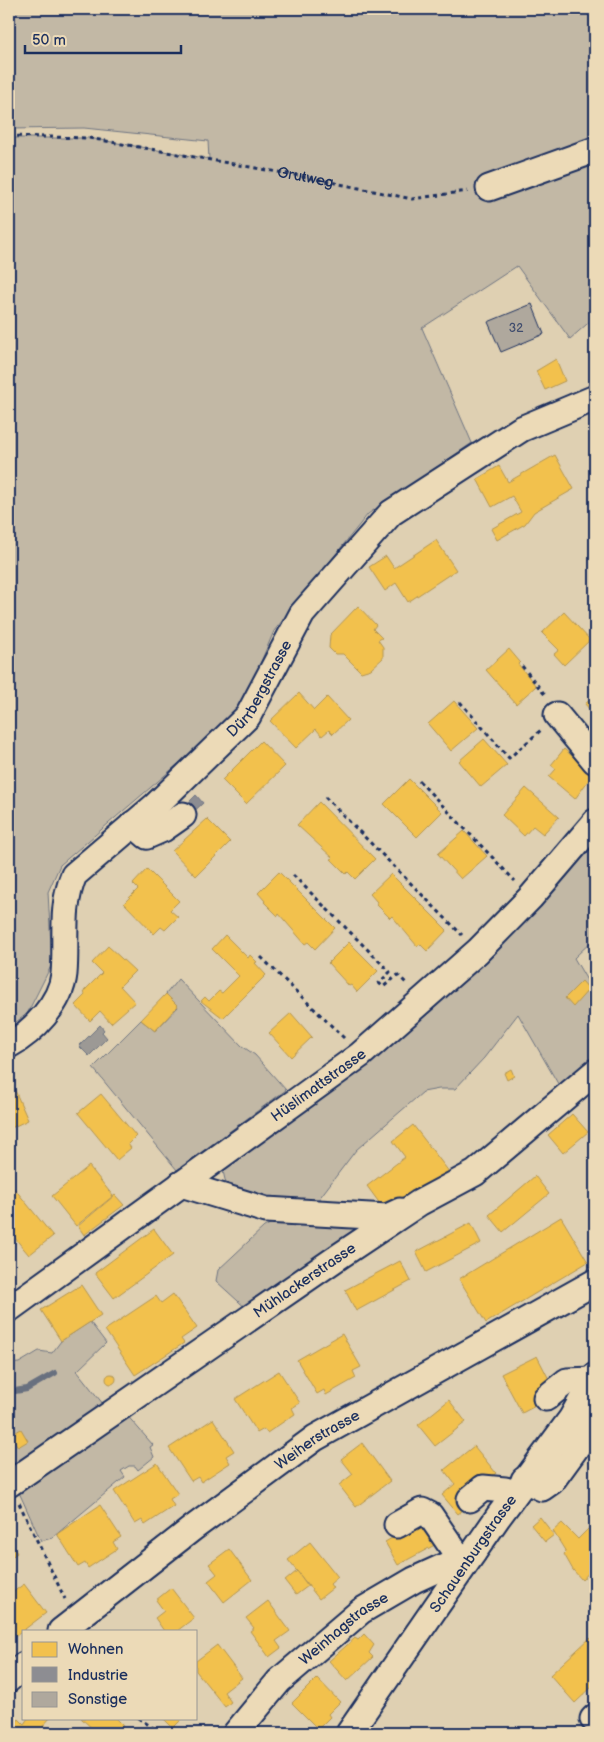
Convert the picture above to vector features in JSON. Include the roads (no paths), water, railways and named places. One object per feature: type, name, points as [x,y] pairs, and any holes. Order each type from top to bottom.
[{"type":"street","points":[[489,188],[595,150]]},
{"type":"street","name":"Dürrbergstrasse","points":[[9,1045],[39,1021],[54,1003],[64,976],[64,913],[67,892],[74,875],[133,824],[248,716],[302,614],[391,512],[521,429],[595,398]]},
{"type":"street","points":[[556,715],[595,761]]},
{"type":"street","points":[[133,824],[147,836],[164,829],[182,815]]},
{"type":"street","name":"Hüslimattstrasse","points":[[9,1309],[360,1054],[478,951],[531,897],[595,822]]},
{"type":"street","name":"Mühlackerstrasse","points":[[9,1484],[419,1203],[475,1173],[595,1072]]},
{"type":"street","points":[[180,1184],[266,1210],[387,1217],[419,1203]]},
{"type":"street","name":"Weiherstrasse","points":[[68,1625],[315,1438],[595,1282]]},
{"type":"street","points":[[546,1398],[566,1381],[594,1378]]},
{"type":"street","name":"Schauenburgstrasse","points":[[349,1733],[467,1556],[571,1419],[594,1378]]},
{"type":"street","points":[[470,1499],[483,1488],[505,1490],[520,1487],[542,1488],[552,1481],[595,1422]]},
{"type":"street","points":[[396,1525],[422,1511],[430,1515],[467,1556]]},
{"type":"street","name":"Weinhagstrasse","points":[[236,1733],[279,1681],[361,1611],[414,1580],[467,1556]]},
{"type":"street","points":[[9,1679],[22,1667]]},
{"type":"waterway","points":[[9,1392],[27,1389],[55,1373]]}]
